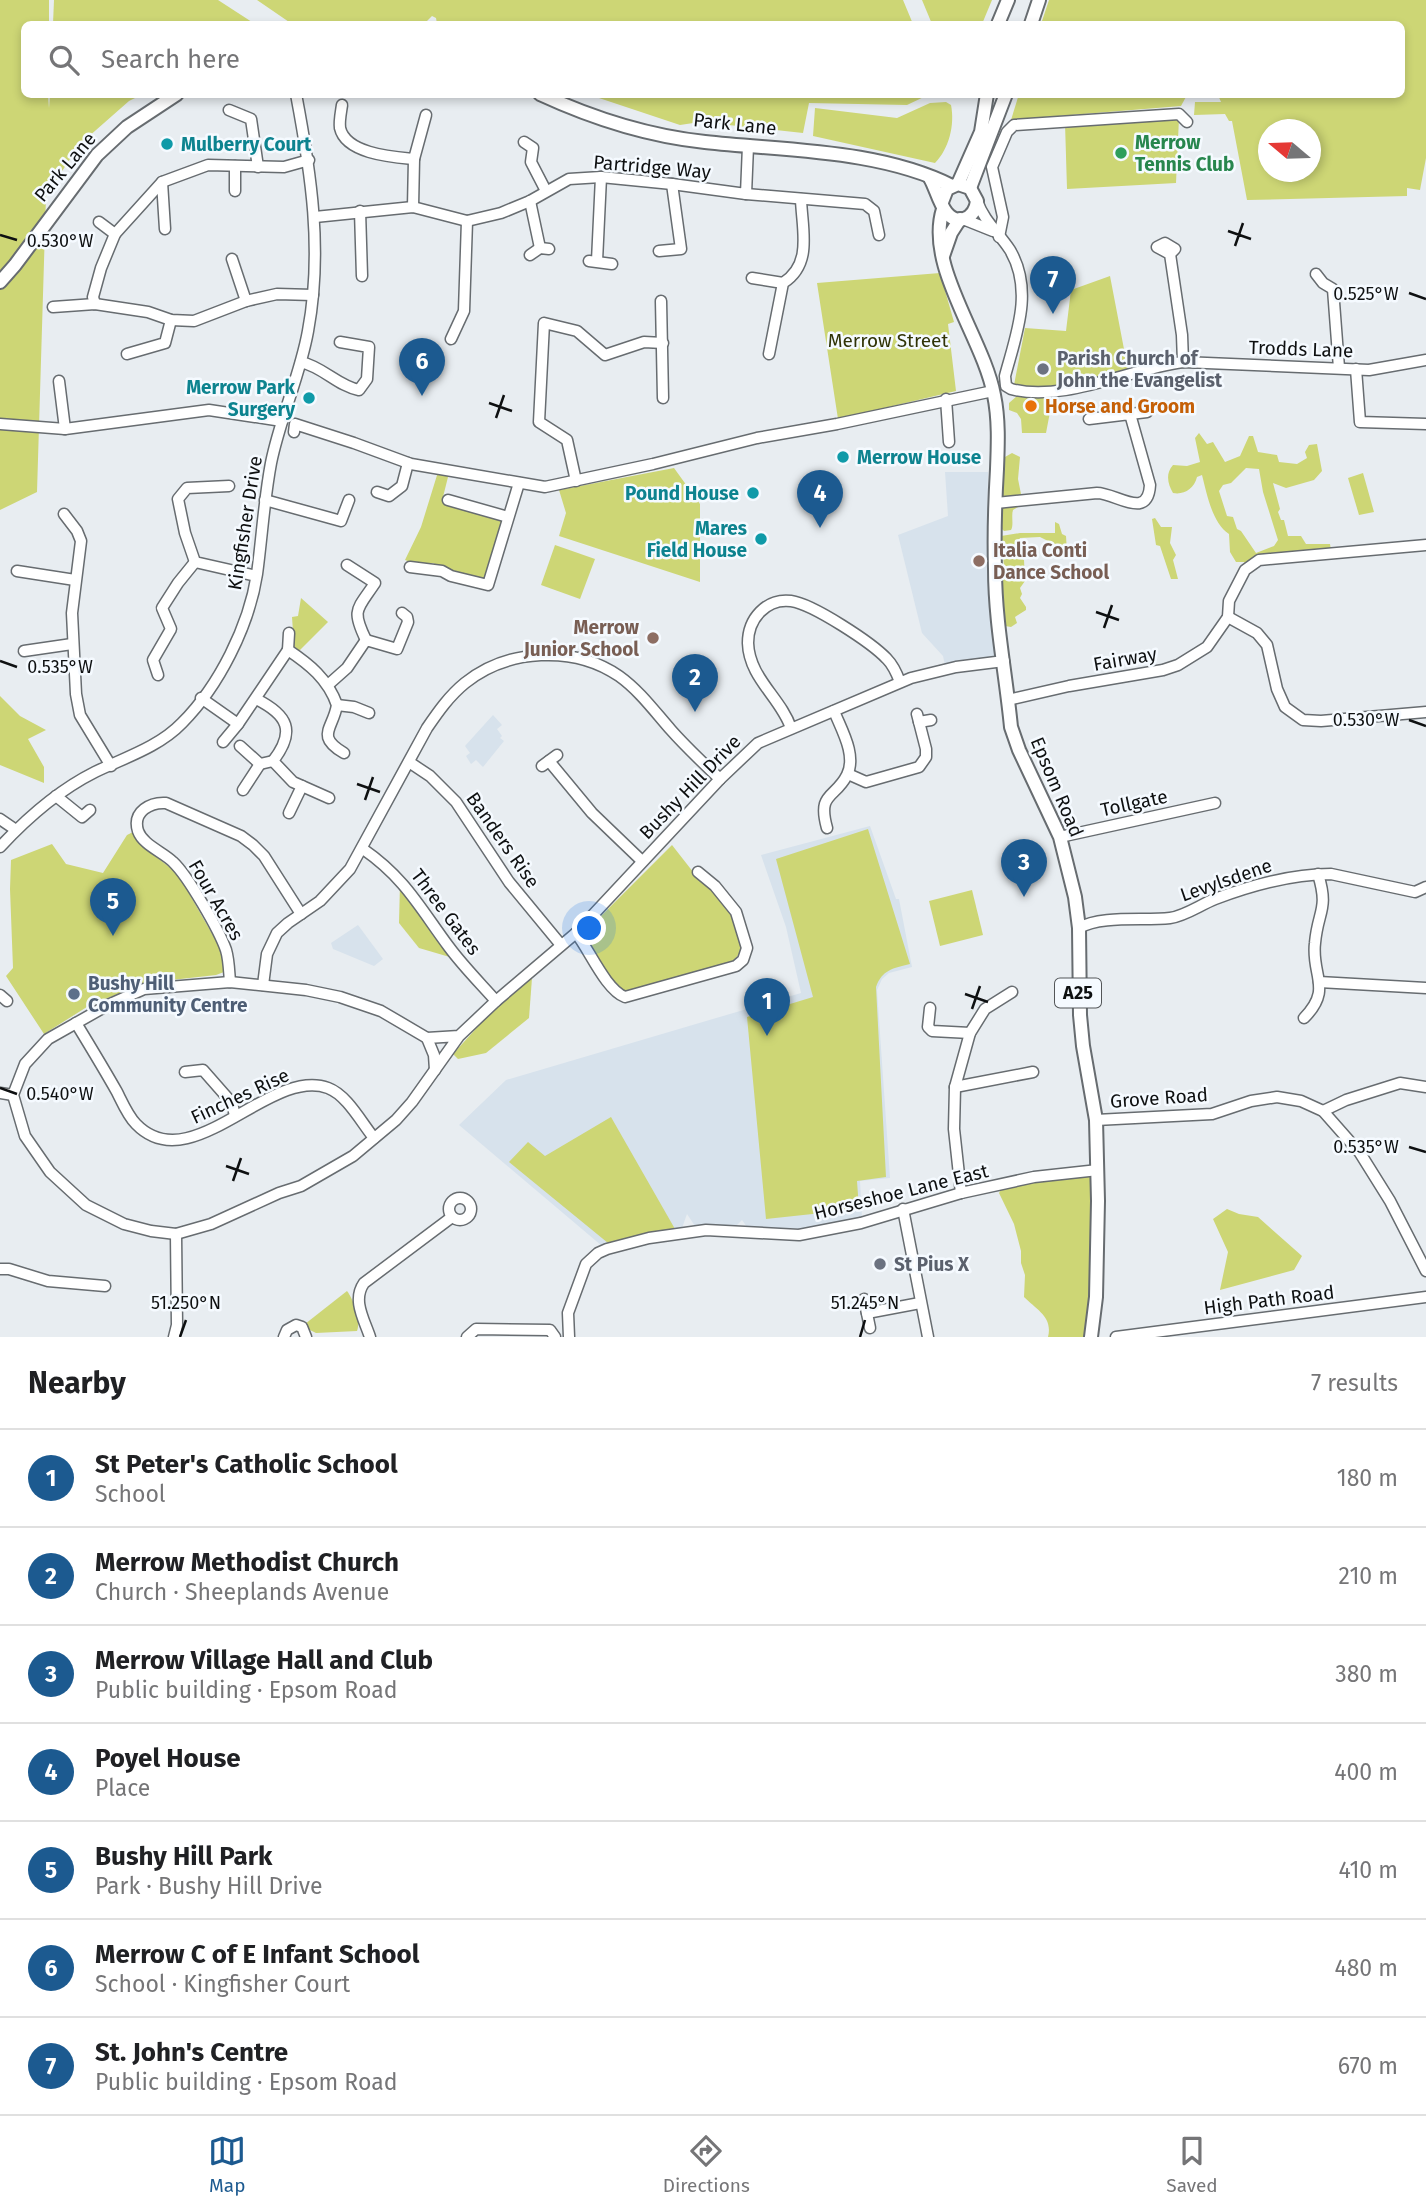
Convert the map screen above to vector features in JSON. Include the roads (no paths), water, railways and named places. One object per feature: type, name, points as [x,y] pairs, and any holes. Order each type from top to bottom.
[{"type":"main road","points":[[999,21],[1008,0]]},
{"type":"main road","points":[[1032,21],[1039,0]]},
{"type":"main road","name":"Park Lane","points":[[0,282],[97,155],[127,127],[171,98]]},
{"type":"main road","name":"Park Lane","points":[[550,98],[612,122],[655,133],[702,142],[838,155],[900,167],[960,186]]},
{"type":"main road","points":[[960,186],[981,132],[985,98]]},
{"type":"main road","points":[[942,206],[944,192],[960,186],[1004,98]]},
{"type":"main road","points":[[930,178],[950,217],[962,219]]},
{"type":"main road","points":[[942,260],[951,233],[962,219],[973,212],[977,201],[960,186]]},
{"type":"main road","name":"Epsom Road","points":[[942,206],[939,222],[942,260],[980,351],[993,391],[998,436],[995,569],[1011,727],[1060,837],[1075,897],[1079,928],[1080,1015],[1096,1120],[1098,1170],[1096,1297],[1091,1337]]},
{"type":"street","name":"Kingfisher Drive","points":[[0,848],[16,830],[56,796],[82,779],[167,736],[190,714],[231,652],[249,606],[256,576],[271,462],[301,362],[313,295],[315,217],[309,160],[297,98]]},
{"type":"street","points":[[342,105],[340,128],[351,144],[380,156],[414,159]]},
{"type":"street","points":[[229,110],[251,119],[258,167]]},
{"type":"street","points":[[997,234],[1003,217],[992,167],[1007,132],[1014,125],[1179,114],[1186,122]]},
{"type":"street","points":[[413,207],[414,159],[426,115]]},
{"type":"street","points":[[524,142],[533,148],[531,162],[546,191]]},
{"type":"street","points":[[746,194],[748,146]]},
{"type":"street","points":[[95,304],[93,297],[100,268],[115,234],[162,182],[208,165],[284,167],[309,160]]},
{"type":"street","points":[[235,166],[235,191]]},
{"type":"street","points":[[601,177],[593,261],[612,264]]},
{"type":"street","name":"Partridge Way","points":[[315,217],[413,207],[467,221],[501,213],[530,201],[569,179],[601,177],[746,194],[865,204],[874,211],[878,235]]},
{"type":"street","points":[[162,182],[165,229]]},
{"type":"street","points":[[659,251],[681,249],[672,184]]},
{"type":"street","points":[[769,354],[783,283],[804,260],[801,199]]},
{"type":"street","points":[[530,201],[545,249],[530,255]]},
{"type":"street","points":[[977,201],[981,214],[997,234]]},
{"type":"street","points":[[360,211],[362,276]]},
{"type":"street","points":[[962,219],[997,234]]},
{"type":"street","points":[[451,339],[464,311],[467,221]]},
{"type":"street","points":[[99,222],[115,234]]},
{"type":"street","name":"Trodds Lane","points":[[997,234],[1010,250],[1020,272],[1023,297],[1016,341],[1005,376],[1006,386],[1011,389],[1048,393],[1183,362],[1369,370],[1426,360]]},
{"type":"street","points":[[1170,254],[1182,335],[1183,362]]},
{"type":"street","points":[[232,259],[246,301]]},
{"type":"street","points":[[1316,274],[1323,283],[1333,289],[1339,368]]},
{"type":"street","points":[[752,278],[783,283]]},
{"type":"street","points":[[53,307],[95,304],[148,312],[171,320],[194,321],[246,301],[277,294],[313,295]]},
{"type":"street","points":[[661,301],[663,398]]},
{"type":"street","points":[[127,354],[165,343],[171,320]]},
{"type":"street","points":[[576,481],[567,440],[539,422],[544,323],[577,331],[605,355],[644,342],[663,343]]},
{"type":"street","points":[[301,362],[335,378],[347,387],[359,390],[366,379],[369,346],[340,342]]},
{"type":"street","points":[[1356,369],[1360,422],[1426,424]]},
{"type":"street","points":[[60,381],[65,429]]},
{"type":"street","points":[[294,432],[295,424],[408,463],[545,486],[757,438],[830,426],[993,391]]},
{"type":"street","points":[[946,399],[949,442]]},
{"type":"street","points":[[0,424],[65,429],[209,410],[282,421]]},
{"type":"street","points":[[1089,419],[1147,412]]},
{"type":"street","points":[[996,503],[1097,493],[1139,504],[1146,500],[1150,495],[1150,485],[1130,414]]},
{"type":"street","points":[[341,450],[354,443]]},
{"type":"street","points":[[377,492],[388,500],[402,486],[408,463]]},
{"type":"street","points":[[410,567],[442,572],[488,585],[519,483]]},
{"type":"street","points":[[195,562],[178,499],[187,488],[229,486]]},
{"type":"street","points":[[265,500],[341,521],[349,500]]},
{"type":"street","points":[[448,500],[508,517]]},
{"type":"street","points":[[64,514],[81,541],[75,580],[72,644],[76,694],[80,715],[111,766]]},
{"type":"street","name":"Fairway","points":[[1008,700],[1178,665],[1207,647],[1228,617],[1229,601],[1245,570],[1259,560],[1426,545]]},
{"type":"street","points":[[195,562],[256,576]]},
{"type":"street","points":[[158,675],[153,660],[171,629],[162,608],[195,562]]},
{"type":"street","points":[[347,565],[375,583],[357,610],[356,617],[366,640]]},
{"type":"street","points":[[17,571],[75,580]]},
{"type":"street","points":[[791,728],[750,658],[750,626],[760,611],[770,603],[793,601],[856,635],[885,657],[900,682]]},
{"type":"street","points":[[366,640],[397,649],[408,622],[402,613]]},
{"type":"street","points":[[1228,617],[1257,633],[1266,645],[1277,689],[1285,707],[1303,720],[1321,721],[1426,712]]},
{"type":"street","points":[[223,742],[256,699],[262,685],[288,650],[289,633]]},
{"type":"street","points":[[328,684],[347,668],[366,640]]},
{"type":"street","points":[[24,651],[72,644]]},
{"type":"street","points":[[288,650],[328,684],[337,705],[327,736],[332,746],[344,753]]},
{"type":"street","points":[[263,985],[267,954],[277,933],[339,883],[363,849],[442,707],[467,681],[498,664],[516,658],[553,655],[589,661],[618,676],[646,700],[689,750],[720,779]]},
{"type":"street","name":"Bushy Hill Drive","points":[[13,1095],[25,1136],[50,1172],[86,1205],[124,1224],[176,1234],[211,1224],[300,1186],[354,1156],[396,1120],[459,1036],[576,933],[720,779],[758,743],[900,682],[946,670],[1003,661]]},
{"type":"street","points":[[201,698],[238,724]]},
{"type":"street","points":[[243,790],[260,764],[273,761],[285,743],[286,728],[283,719],[277,711],[256,699]]},
{"type":"street","points":[[337,705],[354,707],[369,713]]},
{"type":"street","points":[[827,828],[823,808],[825,801],[848,774],[848,745],[834,711]]},
{"type":"street","points":[[848,774],[866,782],[919,767],[926,757],[918,718],[931,720]]},
{"type":"street","points":[[240,746],[260,764]]},
{"type":"street","points":[[549,760],[592,813],[642,861]]},
{"type":"street","points":[[273,761],[293,782],[329,798]]},
{"type":"street","name":"Banders Rise","points":[[409,762],[430,776],[456,802],[509,881],[561,945]]},
{"type":"street","points":[[289,813],[302,786]]},
{"type":"street","points":[[56,796],[82,817],[90,810]]},
{"type":"street","name":"Four Acres","points":[[230,982],[225,948],[182,872],[166,855],[143,840],[139,833],[139,815],[145,807],[156,802],[166,803],[241,836],[264,856],[301,914]]},
{"type":"street","name":"Tollgate","points":[[1060,837],[1215,803]]},
{"type":"street","points":[[0,819],[16,830]]},
{"type":"street","name":"Three Gates","points":[[363,849],[398,876],[450,949],[496,1001]]},
{"type":"street","points":[[576,933],[612,990],[625,997],[736,966],[746,955],[747,948],[736,912],[715,886],[698,872]]},
{"type":"street","points":[[1304,1018],[1317,1005],[1319,982],[1315,943],[1324,899],[1318,874]]},
{"type":"street","name":"Levylsdene","points":[[1079,928],[1108,921],[1174,917],[1215,899],[1278,879],[1318,874],[1331,874],[1415,892],[1426,887]]},
{"type":"street","points":[[0,1093],[13,1095],[25,1064],[48,1039],[144,989],[230,982],[263,985],[340,997],[381,1011],[427,1038],[459,1036]]},
{"type":"street","points":[[1319,982],[1426,988]]},
{"type":"street","points":[[961,1193],[954,1129],[955,1087],[970,1033],[985,1009],[1012,992]]},
{"type":"street","points":[[930,1008],[928,1027],[932,1031],[970,1033]]},
{"type":"street","name":"Finches Rise","points":[[76,1023],[134,1123],[157,1138],[192,1138],[302,1085],[317,1085],[339,1094],[374,1138]]},
{"type":"street","points":[[427,1038],[434,1055],[435,1070]]},
{"type":"street","points":[[185,1072],[203,1070],[232,1103],[235,1116]]},
{"type":"street","points":[[955,1087],[1033,1072]]},
{"type":"street","points":[[1323,1111],[1346,1100],[1400,1083],[1426,1087]]},
{"type":"street","name":"Grove Road","points":[[1096,1120],[1212,1114],[1251,1101],[1277,1097],[1301,1101],[1323,1111],[1360,1153],[1416,1247],[1426,1271]]},
{"type":"street","name":"Horseshoe Lane East","points":[[569,1337],[568,1313],[586,1264],[607,1249],[649,1238],[706,1230],[799,1235],[861,1223],[961,1193],[1034,1177],[1098,1170]]},
{"type":"street","points":[[903,1209],[928,1337]]},
{"type":"street","points":[[370,1337],[357,1299],[364,1283],[452,1217]]},
{"type":"street","points":[[173,1337],[177,1325],[176,1234]]},
{"type":"street","points":[[0,1269],[48,1280],[105,1286]]},
{"type":"street","name":"High Path Road","points":[[1116,1337],[1426,1297]]},
{"type":"street","points":[[864,1299],[870,1328]]},
{"type":"street","points":[[867,1312],[920,1303]]},
{"type":"street","points":[[285,1337],[286,1330],[296,1325],[305,1330],[306,1337]]},
{"type":"street","points":[[467,1337],[475,1329],[488,1329],[550,1330],[555,1337]]},
{"type":"place","name":"Mulberry Court","points":[[167,144]]},
{"type":"place","name":"Merrow Tennis Club","points":[[1121,153]]},
{"type":"place","name":"St. John's Centre","points":[[1053,314]]},
{"type":"place","name":"Parish Church of John the Evangelist","points":[[1043,369]]},
{"type":"place","name":"Merrow C of E Infant School","points":[[422,396]]},
{"type":"place","name":"Merrow Park Surgery","points":[[309,398]]},
{"type":"place","name":"Horse and Groom","points":[[1031,406]]},
{"type":"place","name":"Merrow House","points":[[843,457]]},
{"type":"place","name":"Pound House","points":[[753,493]]},
{"type":"place","name":"Poyel House","points":[[820,528]]},
{"type":"place","name":"Mares Field House","points":[[761,539]]},
{"type":"place","name":"Italia Conti Dance School","points":[[979,561]]},
{"type":"place","name":"Merrow Junior School","points":[[653,638]]},
{"type":"place","name":"Merrow Methodist Church","points":[[695,712]]},
{"type":"place","name":"Merrow Village Hall and Club","points":[[1024,897]]},
{"type":"place","name":"Bushy Hill Park","points":[[113,936]]},
{"type":"place","name":"Bushy Hill Community Centre","points":[[74,994]]},
{"type":"place","name":"St Peter's Catholic School","points":[[767,1036]]},
{"type":"place","name":"St Pius X","points":[[880,1264]]},
{"type":"park label","name":"Merrow Street","points":[[888,340]]}]
